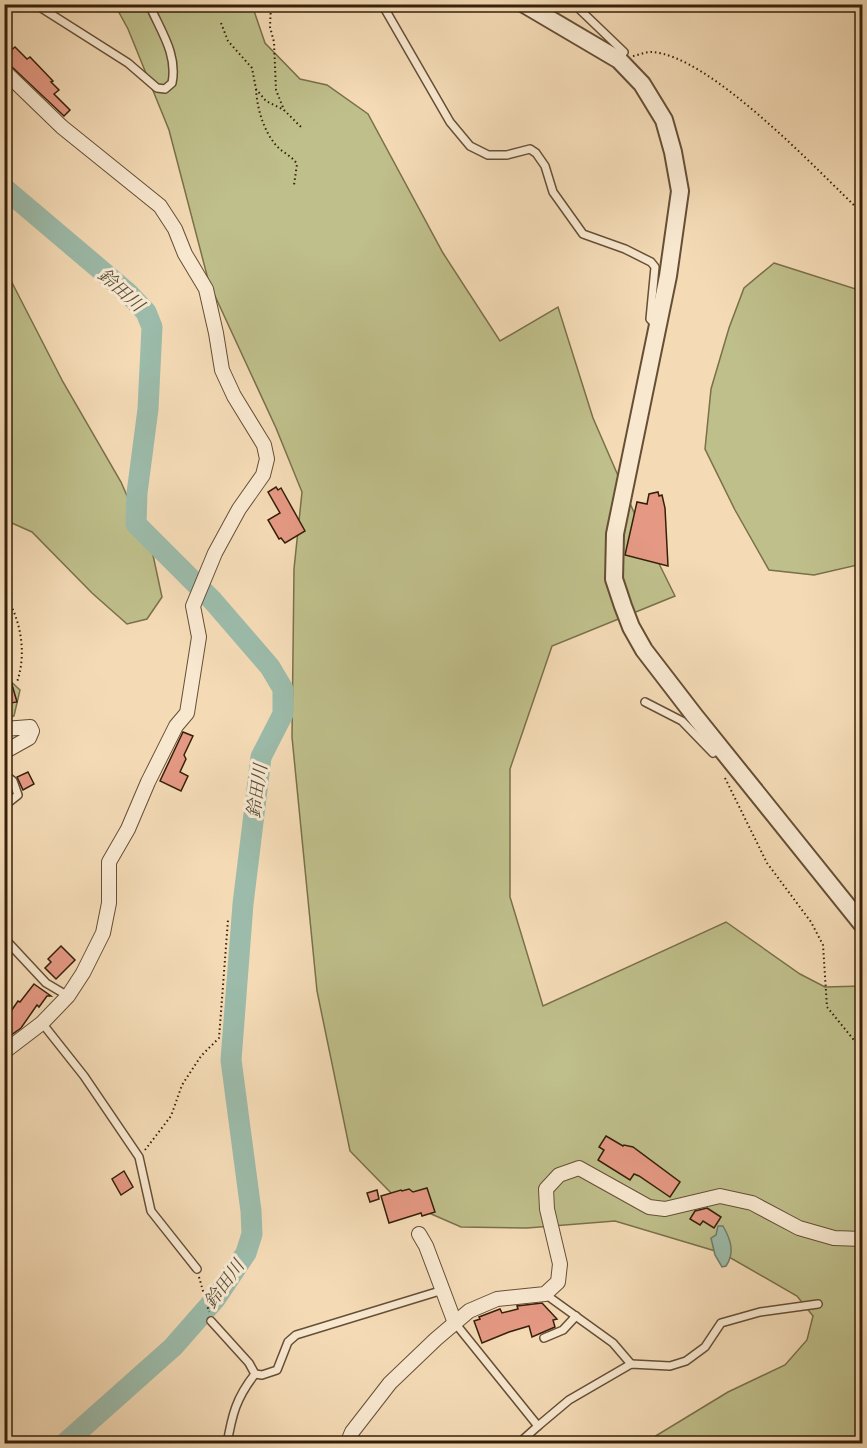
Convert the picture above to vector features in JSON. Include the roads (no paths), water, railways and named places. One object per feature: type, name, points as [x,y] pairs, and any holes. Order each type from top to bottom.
[{"type":"street","points":[[524,4],[619,60],[642,84],[664,120],[680,191],[668,276],[615,534],[614,579],[631,627],[644,650],[862,924]]},
{"type":"street","points":[[4,71],[62,127],[160,206],[175,229],[185,254],[206,289],[222,370],[234,396],[264,445],[267,459],[263,475],[239,509],[215,553],[193,606],[199,637],[188,713],[176,726],[110,862],[109,903],[103,933],[83,973],[68,996],[42,1023],[4,1052]]},
{"type":"street","points":[[4,729],[30,727],[32,731],[29,738],[4,752]]},
{"type":"street","points":[[347,1443],[352,1432],[390,1383],[469,1311],[497,1299],[545,1294],[558,1282],[560,1264],[547,1209],[546,1189],[559,1174],[579,1168],[649,1208],[665,1209],[720,1196],[752,1203],[798,1228],[834,1238],[862,1239]]},
{"type":"street","points":[[419,1234],[426,1246],[455,1323]]},
{"type":"lane","points":[[35,4],[128,63],[157,88],[165,89],[172,83],[174,75],[172,58],[166,39],[149,4]]},
{"type":"lane","points":[[382,4],[450,122],[470,146],[488,155],[507,156],[530,149],[536,153],[545,166],[553,192],[582,234],[625,249],[651,262],[655,267],[650,319],[657,327]]},
{"type":"lane","points":[[574,4],[624,52],[619,60]]},
{"type":"lane","points":[[645,702],[682,721],[713,753],[720,747]]},
{"type":"lane","points":[[4,778],[8,777],[13,781],[18,795],[4,806]]},
{"type":"lane","points":[[4,938],[46,983],[68,996]]},
{"type":"lane","points":[[42,1023],[84,1076],[139,1157],[151,1210],[197,1269]]},
{"type":"lane","points":[[255,1374],[262,1375],[277,1370],[288,1341],[296,1335],[443,1290]]},
{"type":"lane","points":[[545,1294],[614,1343],[631,1364]]},
{"type":"lane","points":[[518,1443],[569,1400],[631,1364],[670,1366],[687,1360],[705,1347],[721,1323],[760,1312],[818,1304]]},
{"type":"lane","points":[[544,1338],[563,1330],[576,1316]]},
{"type":"lane","points":[[212,1321],[255,1374]]},
{"type":"lane","points":[[455,1323],[538,1426]]},
{"type":"lane","points":[[226,1443],[232,1417],[242,1391],[255,1374]]},
{"type":"waterway","name":"鈴田川","points":[[4,188],[128,293],[146,312],[152,327],[148,409],[137,493],[136,524],[213,601],[270,667],[283,689],[283,714],[261,757],[243,904],[231,1060],[252,1234],[246,1253],[216,1298],[173,1347],[64,1444]]}]
